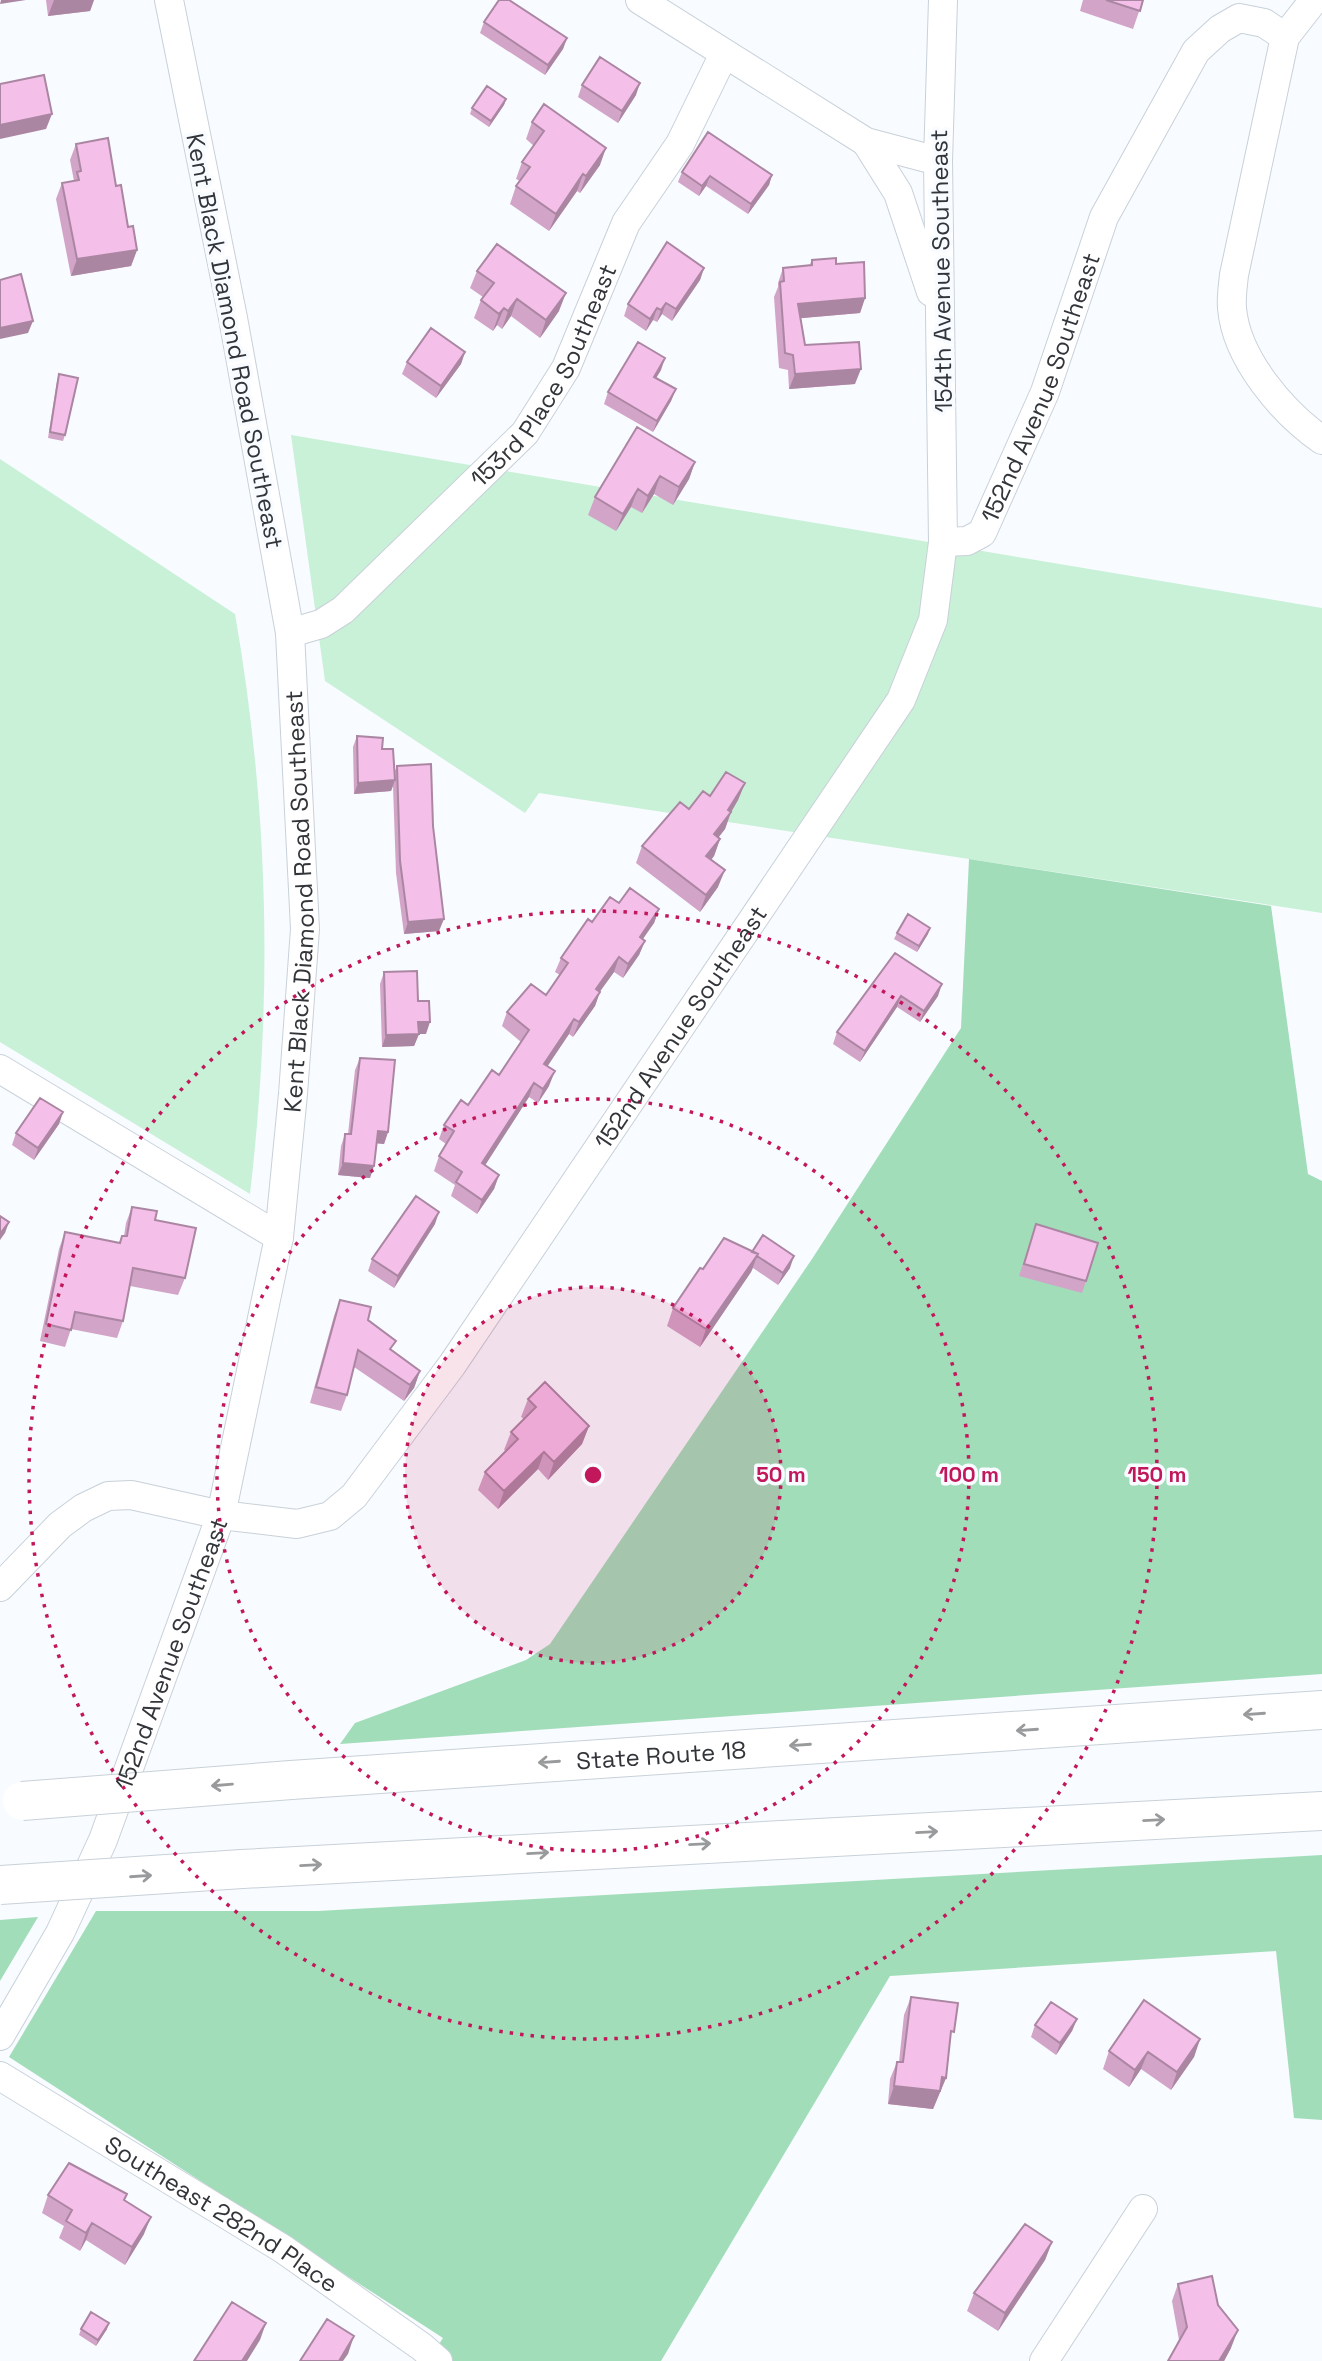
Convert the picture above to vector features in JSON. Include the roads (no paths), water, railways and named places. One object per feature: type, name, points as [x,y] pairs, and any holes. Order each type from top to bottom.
[{"type":"highway","name":"State Route 18","points":[[11,1802],[290,1780],[1322,1710]]},
{"type":"highway","points":[[0,1885],[242,1869],[1322,1811]]},
{"type":"street","name":"Kent Black Diamond Road Southeast","points":[[169,0],[236,332],[290,632],[305,929],[279,1237],[221,1515]]},
{"type":"street","points":[[640,0],[866,142],[938,161]]},
{"type":"street","name":"154th Avenue Southeast","points":[[943,0],[938,161],[943,542]]},
{"type":"street","points":[[1314,0],[1285,37],[1234,275],[1232,308],[1241,344],[1257,372],[1278,399],[1322,440]]},
{"type":"street","name":"152nd Avenue Southeast","points":[[0,2036],[60,1933],[103,1840],[221,1515],[297,1524],[330,1516],[354,1496],[452,1365],[901,700],[933,620],[943,542],[967,541],[982,533],[1045,392],[1104,217],[1196,51],[1220,29],[1239,18],[1264,23],[1285,37]]},
{"type":"street","name":"153rd Place Southeast","points":[[290,632],[320,624],[344,610],[525,433],[566,368],[626,223],[680,144],[724,54]]},
{"type":"street","points":[[866,142],[898,193],[939,316]]},
{"type":"street","points":[[0,1069],[279,1237]]},
{"type":"street","points":[[0,1587],[61,1525],[83,1507],[108,1496],[131,1495],[221,1515]]},
{"type":"street","name":"Southeast 282nd Place","points":[[0,2076],[283,2249],[438,2361]]},
{"type":"street","points":[[1044,2361],[1143,2208]]}]
